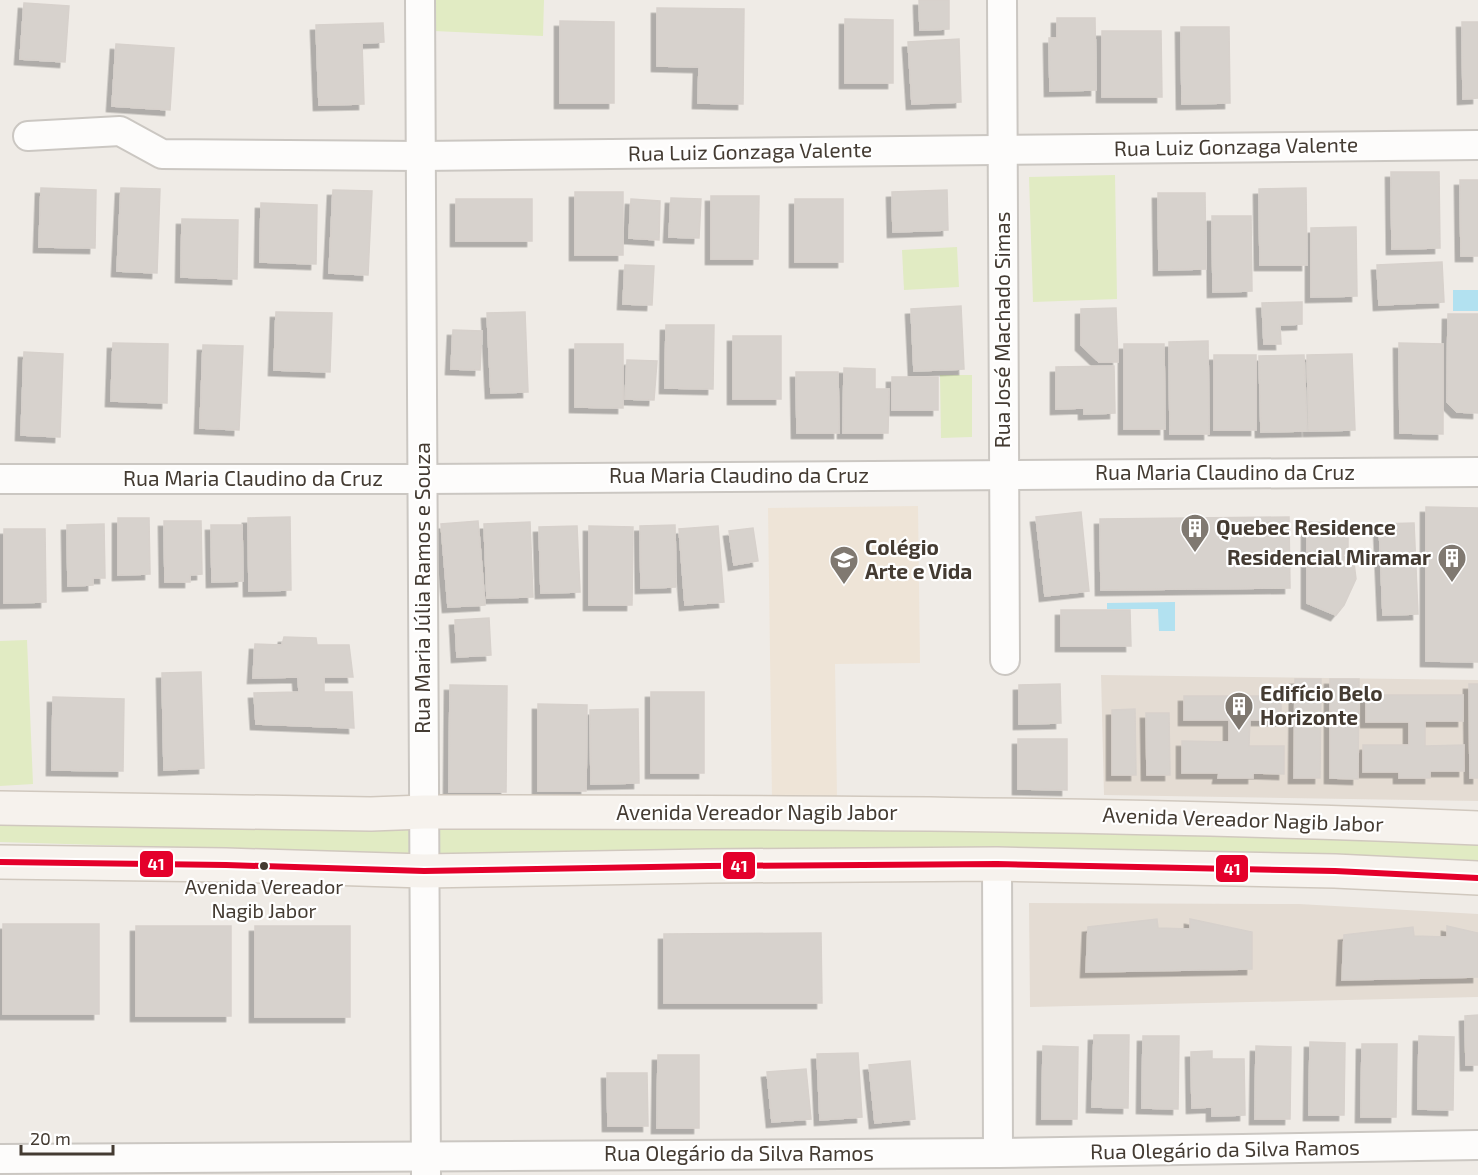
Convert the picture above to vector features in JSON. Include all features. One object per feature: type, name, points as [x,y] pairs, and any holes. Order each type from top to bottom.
[{"type":"main road","name":"Avenida Vereador Nagib Jabor","points":[[0,808],[371,814],[424,812],[996,814],[1344,822],[1478,828]]},
{"type":"main road","points":[[996,814],[997,864]]},
{"type":"main road","points":[[0,862],[244,865],[424,871],[997,864],[1335,871],[1478,879]]},
{"type":"street","name":"Rua Maria Júlia Ramos e Souza","points":[[420,0],[426,1165]]},
{"type":"street","name":"Rua José Machado Simas","points":[[1002,0],[1005,660]]},
{"type":"street","name":"Rua Luiz Gonzaga Valente","points":[[28,136],[120,131],[162,154],[420,156],[1478,145]]},
{"type":"street","name":"Rua Maria Claudino da Cruz","points":[[0,479],[1478,472]]},
{"type":"street","points":[[997,864],[998,1153]]},
{"type":"street","name":"Rua Olegário da Silva Ramos","points":[[0,1159],[426,1165],[1478,1145]]},
{"type":"shaded area","name":"Colégio Arte e Vida","points":[[918,506],[920,663],[835,664],[837,798],[772,799],[768,508]]},
{"type":"shaded area","points":[[1101,675],[1478,680],[1478,801],[1104,795]]},
{"type":"shaded area","points":[[1029,903],[1299,904],[1478,914],[1478,997],[1030,1007]]},
{"type":"green space","points":[[434,0],[544,0],[543,36],[434,31]]},
{"type":"green space","points":[[1115,175],[1117,299],[1033,302],[1029,177]]},
{"type":"green space","points":[[957,247],[959,287],[904,290],[902,250]]},
{"type":"green space","points":[[940,375],[972,375],[972,437],[941,438]]},
{"type":"green space","points":[[27,640],[33,784],[0,786],[0,641]]},
{"type":"green space","points":[[0,824],[1109,832],[1478,843],[1478,863],[427,855],[0,842]]},
{"type":"water","points":[[1453,290],[1478,290],[1478,311],[1453,311]]},
{"type":"water","points":[[1175,602],[1175,631],[1159,631],[1158,609],[1107,609],[1107,603]]},
{"type":"building","points":[[919,0],[949,0],[949,29],[920,30]]},
{"type":"building","points":[[24,3],[69,6],[65,62],[20,59]]},
{"type":"building","points":[[657,8],[744,9],[743,104],[698,103],[699,67],[657,66]]},
{"type":"building","points":[[1057,18],[1095,18],[1096,90],[1050,91],[1049,38],[1057,38]]},
{"type":"building","points":[[845,19],[893,20],[893,83],[845,83]]},
{"type":"building","points":[[560,21],[614,22],[614,103],[560,103]]},
{"type":"building","points":[[1462,22],[1478,22],[1478,98],[1463,99]]},
{"type":"building","points":[[383,23],[384,42],[362,43],[364,104],[319,105],[316,25]]},
{"type":"building","points":[[1181,27],[1229,27],[1230,103],[1182,104]]},
{"type":"building","points":[[1102,31],[1161,31],[1162,97],[1102,97]]},
{"type":"building","points":[[959,39],[961,102],[912,104],[908,42]]},
{"type":"building","points":[[116,44],[174,48],[170,110],[112,106]]},
{"type":"building","points":[[1391,172],[1439,172],[1440,248],[1392,249]]},
{"type":"building","points":[[1460,180],[1478,180],[1478,256],[1461,256]]},
{"type":"building","points":[[41,188],[96,190],[95,248],[39,247]]},
{"type":"building","points":[[121,188],[160,189],[157,273],[117,271]]},
{"type":"building","points":[[1306,188],[1307,265],[1260,265],[1259,189]]},
{"type":"building","points":[[333,190],[372,191],[368,275],[329,273]]},
{"type":"building","points":[[947,190],[948,230],[893,232],[892,192]]},
{"type":"building","points":[[575,192],[623,192],[623,255],[575,255]]},
{"type":"building","points":[[1158,193],[1205,193],[1206,269],[1159,270]]},
{"type":"building","points":[[711,196],[759,196],[758,259],[711,259]]},
{"type":"building","points":[[671,198],[701,199],[699,238],[669,237]]},
{"type":"building","points":[[456,199],[532,199],[532,241],[456,241]]},
{"type":"building","points":[[631,199],[660,201],[659,240],[629,238]]},
{"type":"building","points":[[795,199],[843,199],[843,262],[795,262]]},
{"type":"building","points":[[261,203],[317,205],[316,264],[260,262]]},
{"type":"building","points":[[1212,216],[1251,216],[1252,291],[1213,292]]},
{"type":"building","points":[[182,219],[238,220],[237,279],[181,277]]},
{"type":"building","points":[[1356,227],[1357,296],[1311,297],[1311,228]]},
{"type":"building","points":[[1442,262],[1444,302],[1379,305],[1377,265]]},
{"type":"building","points":[[625,265],[654,266],[652,305],[623,304]]},
{"type":"building","points":[[1302,302],[1302,324],[1280,325],[1281,344],[1264,344],[1262,303]]},
{"type":"building","points":[[961,306],[964,369],[914,371],[911,309]]},
{"type":"building","points":[[1116,308],[1118,362],[1099,362],[1081,345],[1081,309]]},
{"type":"building","points":[[276,312],[332,313],[330,372],[274,370]]},
{"type":"building","points":[[525,312],[528,392],[491,393],[487,313]]},
{"type":"building","points":[[1448,314],[1478,314],[1478,413],[1457,412],[1447,402]]},
{"type":"building","points":[[666,325],[714,325],[713,389],[665,388]]},
{"type":"building","points":[[453,330],[482,331],[480,370],[451,369]]},
{"type":"building","points":[[733,336],[781,336],[781,399],[733,399]]},
{"type":"building","points":[[1208,341],[1209,434],[1170,434],[1169,342]]},
{"type":"building","points":[[113,343],[168,344],[167,403],[111,401]]},
{"type":"building","points":[[1399,343],[1443,344],[1443,434],[1400,433]]},
{"type":"building","points":[[575,344],[623,344],[623,408],[575,407]]},
{"type":"building","points":[[1124,344],[1164,344],[1165,429],[1124,429]]},
{"type":"building","points":[[203,345],[243,346],[239,430],[200,428]]},
{"type":"building","points":[[24,352],[63,354],[60,437],[21,435]]},
{"type":"building","points":[[1352,354],[1355,430],[1309,431],[1307,355]]},
{"type":"building","points":[[1214,355],[1256,355],[1256,430],[1214,430]]},
{"type":"building","points":[[1304,355],[1307,431],[1261,432],[1259,356]]},
{"type":"building","points":[[627,360],[657,361],[654,400],[625,399]]},
{"type":"building","points":[[1114,366],[1115,413],[1084,414],[1084,408],[1056,409],[1056,367]]},
{"type":"building","points":[[844,368],[875,369],[875,389],[889,389],[888,433],[843,433]]},
{"type":"building","points":[[796,372],[838,372],[839,433],[797,433]]},
{"type":"building","points":[[892,377],[938,377],[938,410],[892,410]]},
{"type":"building","name":"Residencial Miramar","points":[[1426,507],[1478,508],[1478,662],[1426,661]]},
{"type":"building","points":[[1081,512],[1089,591],[1045,596],[1036,517]]},
{"type":"building","points":[[290,517],[291,590],[249,591],[248,518]]},
{"type":"building","name":"Quebec Residence","points":[[1289,517],[1290,588],[1101,590],[1100,519]]},
{"type":"building","points":[[118,518],[149,518],[150,574],[118,575]]},
{"type":"building","points":[[164,521],[201,521],[202,574],[190,575],[190,582],[165,582]]},
{"type":"building","points":[[478,521],[485,605],[448,607],[441,524]]},
{"type":"building","points":[[530,522],[533,597],[487,598],[484,524]]},
{"type":"building","points":[[1307,522],[1338,523],[1337,535],[1348,538],[1348,548],[1343,556],[1354,563],[1356,579],[1344,605],[1336,615],[1307,603]]},
{"type":"building","points":[[1414,523],[1418,614],[1383,615],[1379,524]]},
{"type":"building","points":[[104,524],[105,578],[93,578],[93,585],[68,586],[67,525]]},
{"type":"building","points":[[211,525],[242,525],[243,581],[212,582]]},
{"type":"building","points":[[675,525],[676,587],[641,588],[640,526]]},
{"type":"building","points":[[577,526],[580,592],[541,593],[539,527]]},
{"type":"building","points":[[589,526],[633,527],[632,605],[589,605]]},
{"type":"building","points":[[718,526],[724,602],[685,605],[679,529]]},
{"type":"building","points":[[753,528],[758,561],[734,565],[729,531]]},
{"type":"building","points":[[4,529],[45,529],[46,602],[4,603]]},
{"type":"building","points":[[1061,610],[1130,610],[1131,646],[1061,646]]},
{"type":"building","points":[[489,618],[491,655],[457,657],[455,620]]},
{"type":"building","points":[[284,637],[316,638],[317,645],[349,645],[353,677],[324,677],[324,692],[352,692],[354,728],[256,724],[254,693],[299,692],[298,677],[253,678],[255,644],[282,645]]},
{"type":"building","points":[[201,672],[204,768],[164,770],[162,673]]},
{"type":"building","points":[[1295,679],[1321,679],[1320,778],[1294,778]]},
{"type":"building","points":[[1330,679],[1359,679],[1358,779],[1330,778]]},
{"type":"building","points":[[1060,684],[1061,723],[1019,724],[1019,685]]},
{"type":"building","points":[[1469,684],[1478,684],[1478,778],[1470,778]]},
{"type":"building","points":[[450,685],[507,686],[506,792],[449,792]]},
{"type":"building","points":[[651,692],[704,692],[704,773],[651,773]]},
{"type":"building","points":[[1366,695],[1463,695],[1463,721],[1425,721],[1425,746],[1464,745],[1464,771],[1430,771],[1430,778],[1399,778],[1399,772],[1363,772],[1363,745],[1409,745],[1409,722],[1366,722]]},
{"type":"building","name":"Edifício Belo Horizonte","points":[[1184,696],[1281,696],[1281,720],[1250,720],[1249,746],[1284,746],[1284,774],[1253,773],[1253,778],[1218,778],[1219,773],[1182,773],[1182,741],[1229,742],[1229,720],[1184,720]]},
{"type":"building","points":[[53,697],[124,699],[123,771],[52,770]]},
{"type":"building","points":[[538,704],[587,705],[586,791],[538,791]]},
{"type":"building","points":[[638,709],[639,783],[591,784],[590,710]]},
{"type":"building","points":[[1135,709],[1136,775],[1112,775],[1112,710]]},
{"type":"building","points":[[1146,713],[1169,713],[1170,775],[1147,775]]},
{"type":"building","points":[[1018,739],[1067,739],[1067,790],[1018,789]]},
{"type":"building","points":[[1157,919],[1158,928],[1190,929],[1190,919],[1252,932],[1252,969],[1086,972],[1088,927]]},
{"type":"building","points":[[3,924],[99,924],[99,1014],[3,1014]]},
{"type":"building","points":[[136,926],[231,926],[231,1016],[136,1016]]},
{"type":"building","points":[[255,926],[350,926],[350,1017],[255,1017]]},
{"type":"building","points":[[1447,926],[1478,933],[1478,977],[1342,980],[1344,935],[1413,927],[1414,936],[1447,937]]},
{"type":"building","points":[[821,933],[822,1003],[664,1003],[664,934]]},
{"type":"building","points":[[1478,1015],[1478,1065],[1466,1065],[1465,1016]]},
{"type":"building","points":[[1094,1035],[1129,1035],[1128,1108],[1092,1107]]},
{"type":"building","points":[[1143,1036],[1179,1036],[1178,1109],[1142,1108]]},
{"type":"building","points":[[1419,1036],[1454,1037],[1453,1110],[1418,1109]]},
{"type":"building","points":[[1310,1042],[1345,1043],[1344,1115],[1309,1115]]},
{"type":"building","points":[[1362,1044],[1397,1044],[1396,1117],[1361,1117]]},
{"type":"building","points":[[1043,1046],[1078,1047],[1077,1119],[1042,1119]]},
{"type":"building","points":[[1256,1046],[1291,1047],[1290,1119],[1255,1119]]},
{"type":"building","points":[[1212,1051],[1212,1059],[1244,1059],[1245,1115],[1212,1116],[1212,1107],[1192,1108],[1191,1052]]},
{"type":"building","points":[[858,1053],[862,1117],[820,1120],[817,1054]]},
{"type":"building","points":[[658,1055],[699,1055],[699,1128],[657,1128]]},
{"type":"building","points":[[910,1061],[915,1119],[875,1123],[869,1065]]},
{"type":"building","points":[[806,1069],[811,1119],[772,1122],[767,1072]]},
{"type":"building","points":[[607,1073],[647,1073],[648,1126],[608,1126]]},
{"type":"transit line","name":"41","points":[[0,862],[424,871],[997,864],[1335,871],[1478,878]]},
{"type":"place","name":"Quebec Residence","points":[[1195,554]]},
{"type":"place","name":"Residencial Miramar","points":[[1452,584]]},
{"type":"place","name":"Colégio Arte e Vida","points":[[844,586]]},
{"type":"place","name":"Edifício Belo Horizonte","points":[[1239,732]]},
{"type":"place","name":"Avenida Vereador Nagib Jabor","points":[[264,866]]}]
